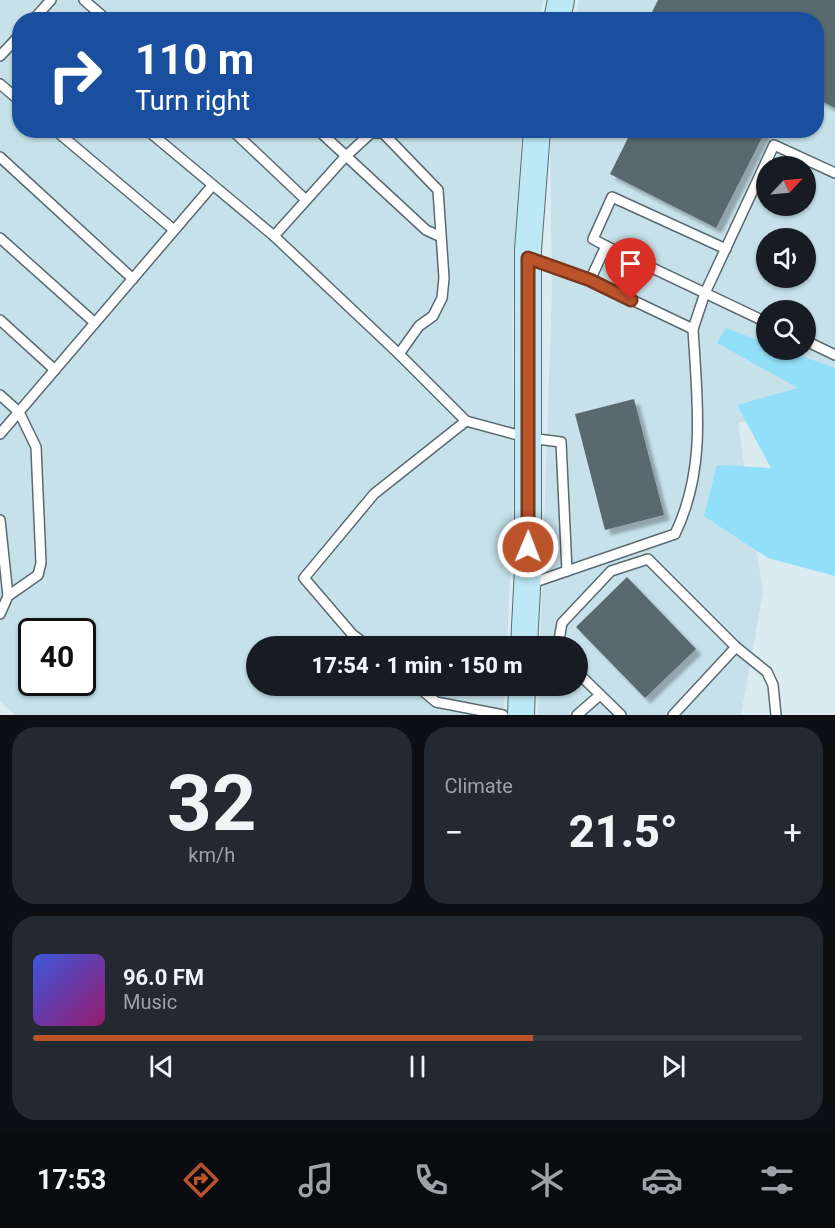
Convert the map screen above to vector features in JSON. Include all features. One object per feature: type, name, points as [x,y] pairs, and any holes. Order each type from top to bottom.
[{"type":"street","points":[[524,636],[529,438],[528,258],[536,138]]},
{"type":"street","points":[[521,715],[522,696]]},
{"type":"lane","points":[[40,12],[51,0]]},
{"type":"lane","points":[[84,0],[98,12]]},
{"type":"lane","points":[[0,56],[12,43]]},
{"type":"lane","points":[[0,84],[12,94]]},
{"type":"lane","points":[[65,138],[174,230]]},
{"type":"lane","points":[[156,138],[273,236],[399,354],[466,421],[529,438],[561,442],[567,571]]},
{"type":"lane","points":[[240,138],[306,200]]},
{"type":"lane","points":[[326,138],[426,230],[440,236]]},
{"type":"lane","points":[[273,236],[345,157],[366,138]]},
{"type":"lane","points":[[388,138],[438,190],[444,278],[442,298],[433,316],[419,326],[399,354]]},
{"type":"lane","points":[[527,585],[675,534],[686,511],[698,461],[693,329],[705,293],[774,145],[835,173]]},
{"type":"lane","points":[[0,157],[133,279]]},
{"type":"lane","points":[[0,434],[212,186]]},
{"type":"lane","points":[[726,249],[612,197],[593,239],[756,317]]},
{"type":"lane","points":[[0,238],[95,323]]},
{"type":"lane","points":[[590,280],[606,246]]},
{"type":"lane","points":[[528,258],[590,280],[693,329]]},
{"type":"lane","points":[[0,320],[55,370]]},
{"type":"lane","points":[[816,346],[835,355]]},
{"type":"lane","points":[[0,395],[19,412],[36,447],[41,563],[38,575],[8,596]]},
{"type":"lane","points":[[355,636],[304,578],[374,494],[466,421]]},
{"type":"lane","points":[[0,520],[8,596],[0,614]]},
{"type":"lane","points":[[560,636],[562,623],[611,571],[648,559],[736,646],[766,672],[773,685],[776,715]]},
{"type":"lane","points":[[673,715],[736,646]]},
{"type":"lane","points":[[588,683],[621,715]]},
{"type":"lane","points":[[577,715],[600,694]]},
{"type":"lane","points":[[429,696],[436,702],[503,715]]},
{"type":"shaded area","points":[[0,0],[543,0],[541,12],[12,12],[12,138],[522,138],[512,318],[514,487],[507,636],[246,636],[246,696],[505,696],[504,715],[15,715],[0,701]]},
{"type":"shaded area","points":[[579,0],[835,0],[835,401],[738,423],[763,592],[741,715],[538,715],[539,696],[588,696],[588,636],[540,636],[552,290],[550,138],[824,138],[824,12],[576,12]]},
{"type":"shaded area","points":[[726,328],[756,339],[756,360],[813,360],[835,368],[835,576],[768,558],[704,516],[717,465],[771,468],[737,405],[798,388],[717,343]]},
{"type":"building","points":[[658,0],[835,0],[835,108],[824,102],[824,12],[652,12]]},
{"type":"building","points":[[628,138],[762,138],[716,228],[610,174]]},
{"type":"building","points":[[634,399],[664,515],[605,530],[575,414]]},
{"type":"building","points":[[627,577],[696,649],[645,698],[588,639],[588,636],[585,636],[576,627]]},
{"type":"route","points":[[528,547],[530,330],[528,258],[590,280],[631,300]]}]
